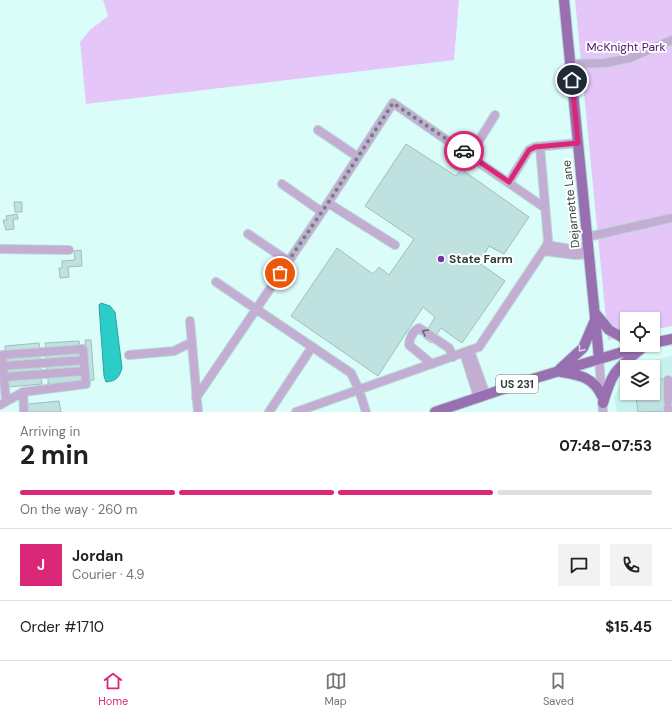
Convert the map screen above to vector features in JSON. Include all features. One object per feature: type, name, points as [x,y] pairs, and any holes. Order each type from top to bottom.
[{"type":"main road","name":"Dejarnette Lane","points":[[564,0],[599,358]]},
{"type":"main road","points":[[557,371],[583,348],[595,316],[609,330],[620,336]]},
{"type":"main road","points":[[660,342],[672,339]]},
{"type":"main road","name":"US 231","points":[[435,412],[557,371],[620,352]]},
{"type":"main road","points":[[603,404],[608,384],[618,367],[636,352]]},
{"type":"main road","points":[[557,371],[587,377],[595,384],[603,404]]},
{"type":"street","points":[[570,64],[605,63],[630,58],[672,40]]},
{"type":"street","points":[[196,398],[322,212],[393,103],[546,208]]},
{"type":"street","points":[[470,155],[495,115]]},
{"type":"street","points":[[318,130],[358,157]]},
{"type":"street","points":[[509,182],[529,150],[535,147],[578,143]]},
{"type":"street","points":[[296,412],[479,347],[546,248],[546,208],[540,147]]},
{"type":"street","points":[[282,184],[322,212]]},
{"type":"street","points":[[328,203],[396,246]]},
{"type":"street","points":[[546,248],[575,255],[588,246],[672,218]]},
{"type":"street","points":[[248,234],[288,261]]},
{"type":"street","points":[[0,249],[69,250]]},
{"type":"street","points":[[216,282],[351,373],[359,390],[366,412]]},
{"type":"street","points":[[190,321],[198,412]]},
{"type":"street","points":[[432,364],[409,345],[409,341],[416,329],[423,329],[449,348],[452,357]]},
{"type":"street","points":[[129,355],[174,351],[192,342]]},
{"type":"street","points":[[269,412],[312,347]]},
{"type":"street","points":[[83,349],[86,384],[23,392],[3,403],[4,377],[2,355],[83,349]]},
{"type":"street","points":[[467,352],[482,396]]},
{"type":"street","points":[[599,358],[603,404]]},
{"type":"street","points":[[4,377],[85,371]]},
{"type":"street","points":[[668,380],[668,407]]},
{"type":"street","points":[[23,392],[24,412]]},
{"type":"shaded area","points":[[672,356],[672,412],[617,412],[614,397],[620,385],[620,400],[660,400],[660,360],[652,360]]},
{"type":"green space","points":[[103,0],[459,0],[454,60],[86,104],[80,42],[90,30],[108,16]]},
{"type":"green space","name":"McKnight Park","points":[[575,0],[672,0],[672,326],[660,329],[660,312],[620,312],[620,337],[608,340]]},
{"type":"water","points":[[101,303],[110,306],[115,312],[122,368],[117,378],[106,382],[104,376],[99,305]]},
{"type":"building","name":"State Farm","points":[[406,144],[456,176],[461,169],[529,217],[504,254],[489,246],[479,263],[505,281],[462,343],[441,328],[431,343],[423,337],[435,317],[423,307],[378,376],[291,316],[337,248],[373,274],[379,267],[389,275],[414,239],[365,206]]},
{"type":"building","points":[[14,202],[22,202],[22,212],[15,212]]},
{"type":"building","points":[[17,214],[18,219],[13,219],[14,229],[6,230],[3,220],[7,220],[6,216]]},
{"type":"building","points":[[81,250],[82,266],[68,267],[69,277],[60,278],[59,268],[62,268],[62,261],[75,260],[74,251]]},
{"type":"building","points":[[85,340],[91,340],[94,380],[89,381]]},
{"type":"building","points":[[79,341],[80,346],[46,348],[45,343]]},
{"type":"building","points":[[39,343],[40,349],[5,352],[5,346]]},
{"type":"building","points":[[80,352],[81,357],[46,359],[46,354]]},
{"type":"building","points":[[40,355],[40,360],[6,363],[6,357]]},
{"type":"building","points":[[81,362],[82,368],[47,371],[47,365]]},
{"type":"building","points":[[40,366],[41,371],[7,374],[6,368]]},
{"type":"building","points":[[82,373],[83,381],[48,384],[48,376]]},
{"type":"building","points":[[41,377],[42,384],[8,387],[7,379]]},
{"type":"building","points":[[660,379],[663,379],[665,401],[670,401],[671,408],[666,411],[638,412],[637,400],[660,400]]},
{"type":"building","points":[[59,401],[61,412],[28,412],[28,404]]},
{"type":"way so far","points":[[280,273],[328,203],[393,103],[464,151]]},
{"type":"place","name":"State Farm","points":[[441,259]]},
{"type":"route","points":[[464,151],[509,182],[529,150],[535,147],[578,143],[572,80]]}]
